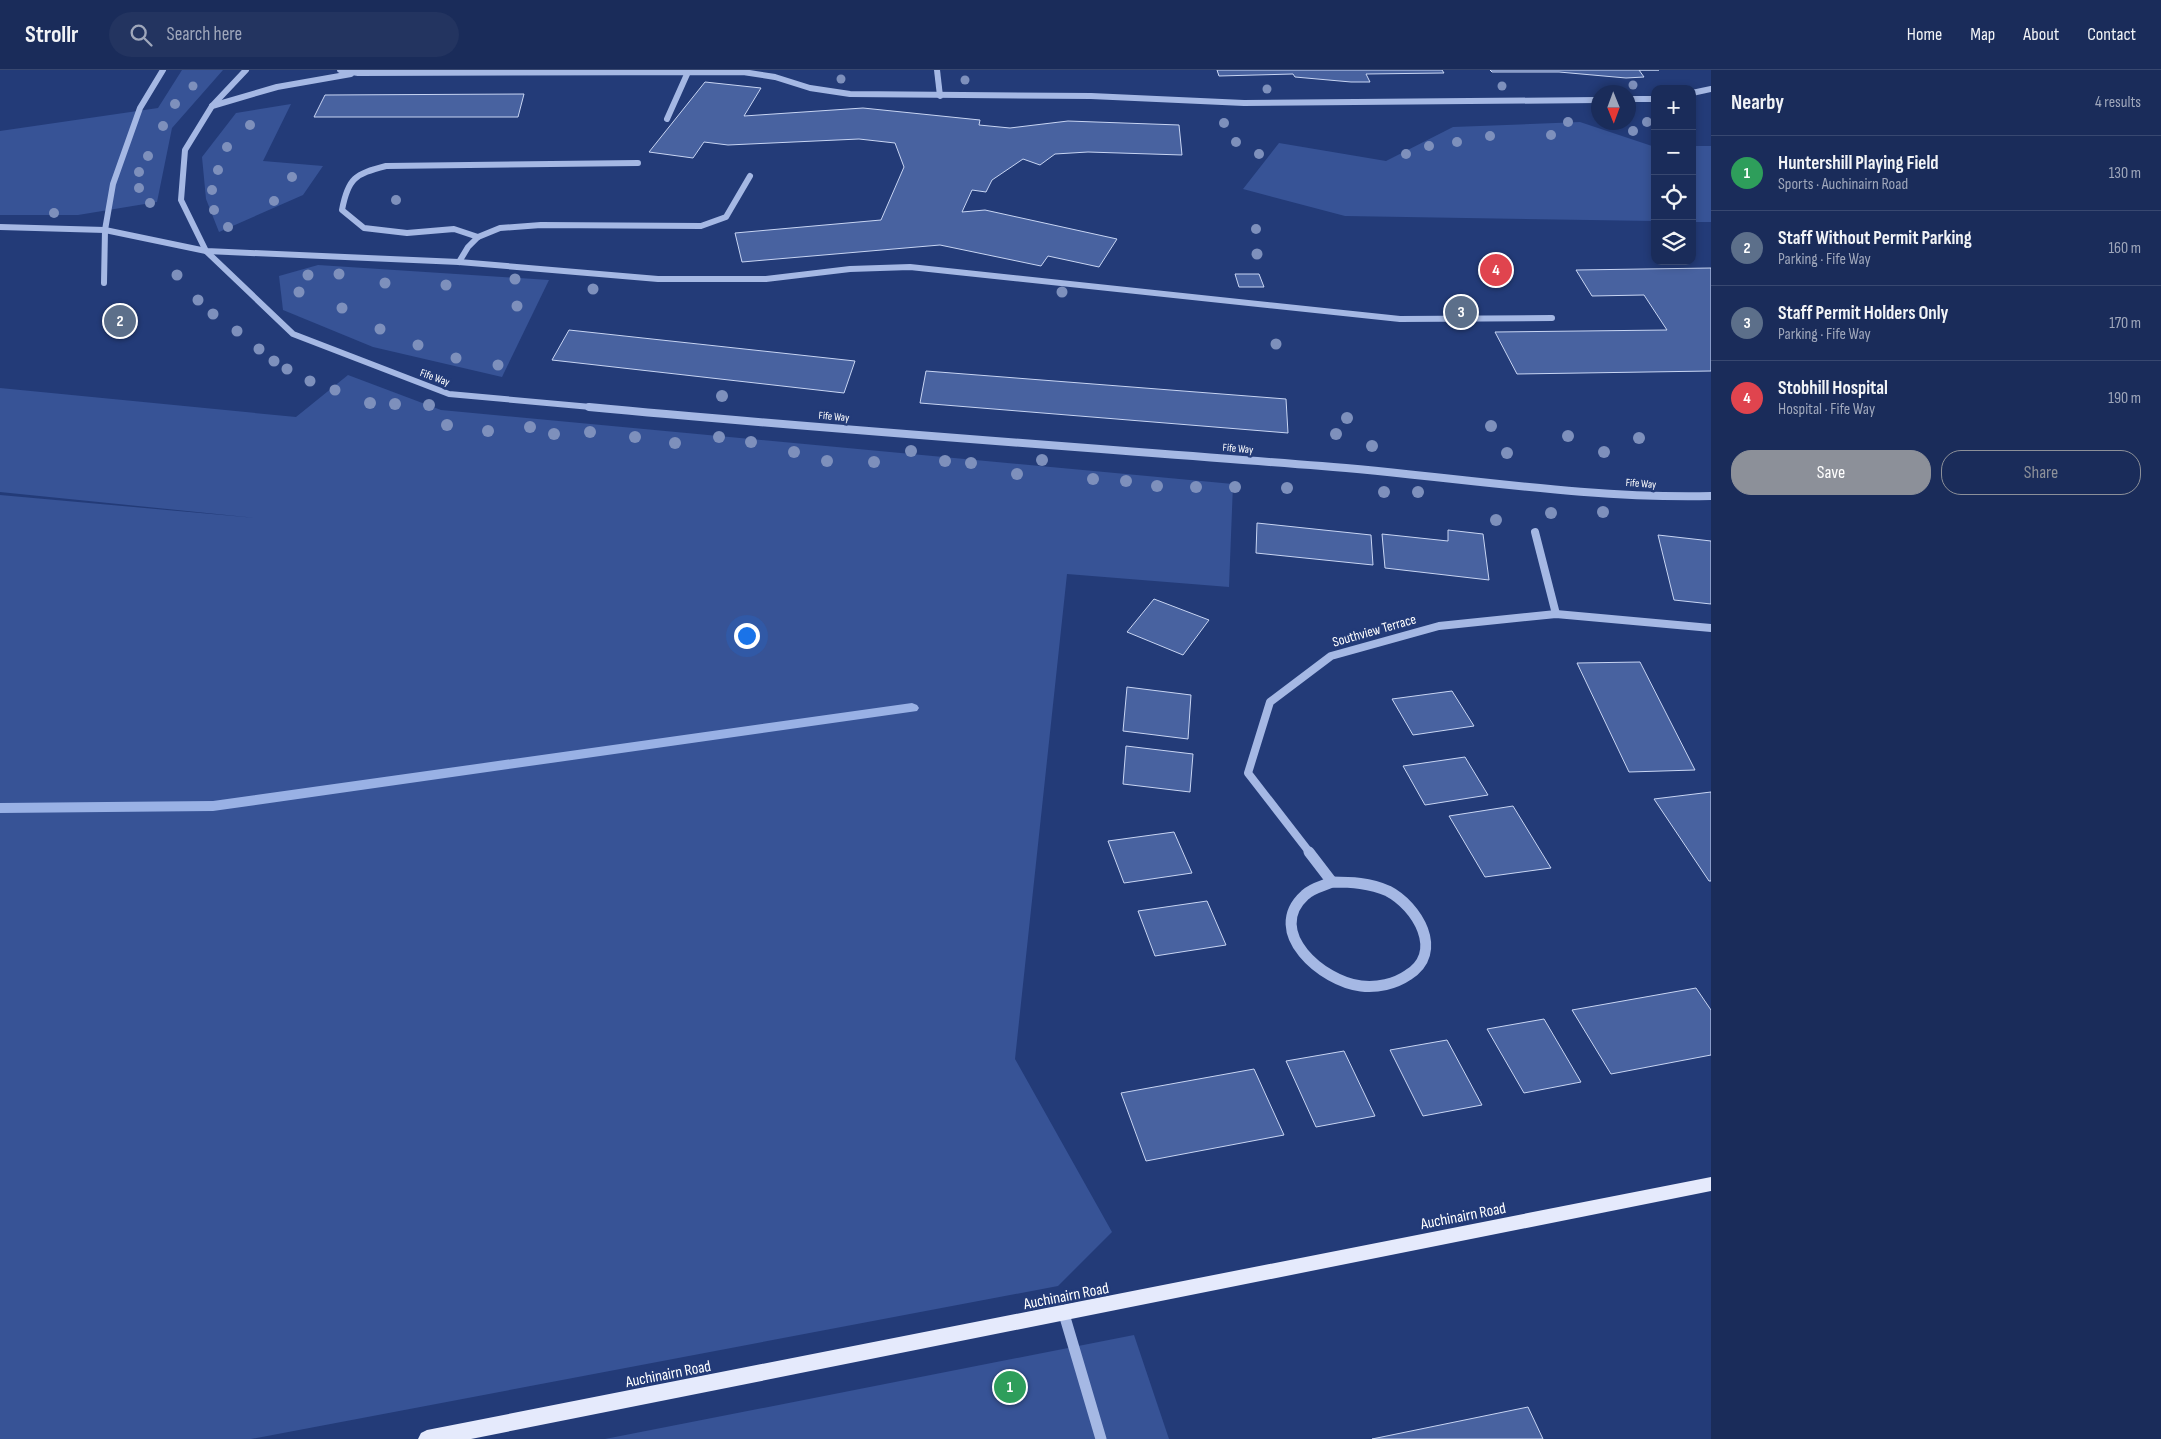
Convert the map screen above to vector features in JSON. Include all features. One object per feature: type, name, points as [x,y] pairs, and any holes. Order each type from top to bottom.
[{"type":"main road","name":"Auchinairn Road","points":[[427,1439],[1711,1184]]},
{"type":"street","points":[[104,283],[105,230],[113,184],[140,108],[163,70]]},
{"type":"street","name":"Fife Way","points":[[246,70],[212,106],[185,150],[181,200],[206,250],[293,334],[449,394],[641,412],[1336,467],[1666,497],[1711,496]]},
{"type":"street","points":[[340,70],[358,73]]},
{"type":"street","points":[[937,70],[940,96]]},
{"type":"street","points":[[667,119],[688,72]]},
{"type":"street","points":[[212,106],[277,87],[358,73],[743,72],[775,77],[810,88],[850,94],[1090,96],[1244,103],[1591,100]]},
{"type":"street","points":[[1696,92],[1711,90]]},
{"type":"street","points":[[1636,99],[1651,99]]},
{"type":"street","points":[[459,262],[468,247],[478,237],[500,228],[541,226],[701,226],[726,217],[750,176]]},
{"type":"street","points":[[0,227],[105,230],[206,250],[459,262],[658,279],[766,279],[850,269],[910,267],[1400,319],[1552,318]]},
{"type":"street","points":[[1535,532],[1556,614]]},
{"type":"street","name":"Southview Terrace","points":[[1332,882],[1248,773],[1270,702],[1331,656],[1439,626],[1556,614],[1711,628]]},
{"type":"street","points":[[1332,882],[1361,882],[1393,894],[1410,908],[1424,928],[1427,952],[1417,970],[1392,984],[1361,986],[1344,982],[1310,962],[1292,934],[1293,909],[1306,894],[1332,882]]},
{"type":"street","points":[[1064,1314],[1101,1439]]},
{"type":"lane","points":[[478,237],[454,229],[408,233],[364,228],[342,210],[346,186],[361,172],[386,166],[638,163]]},
{"type":"shaded area","points":[[182,70],[223,70],[172,128],[157,202],[78,215],[0,215],[0,131],[158,108]]},
{"type":"shaded area","points":[[291,104],[263,161],[323,166],[303,195],[219,232],[206,199],[202,157],[236,113]]},
{"type":"shaded area","points":[[1580,122],[1591,126],[1591,130],[1604,130],[1651,146],[1651,221],[1345,216],[1243,189],[1279,143],[1386,161],[1453,127]]},
{"type":"shaded area","points":[[1696,146],[1711,146],[1711,222],[1696,222]]},
{"type":"shaded area","points":[[318,265],[549,280],[502,377],[373,347],[283,310],[279,276]]},
{"type":"shaded area","points":[[348,375],[441,410],[1233,484],[1229,587],[1067,574],[1015,1059],[1112,1232],[1058,1286],[251,1439],[0,1439],[0,495],[256,518],[0,492],[0,388],[296,417]]},
{"type":"shaded area","points":[[1134,1335],[1169,1439],[605,1439]]},
{"type":"building","points":[[1217,70],[1442,70],[1444,73],[1366,74],[1370,82],[1351,82],[1295,77],[1293,74],[1219,76]]},
{"type":"building","points":[[1490,70],[1639,70],[1644,77],[1626,78],[1559,72],[1492,72]]},
{"type":"building","points":[[705,82],[761,88],[744,116],[863,108],[980,120],[979,125],[1010,128],[1068,121],[1179,125],[1182,155],[1088,152],[1055,154],[1040,165],[1023,159],[992,180],[986,192],[972,190],[962,212],[985,210],[1117,239],[1099,267],[1048,256],[1041,266],[940,245],[742,262],[735,233],[881,220],[904,167],[895,143],[859,139],[728,145],[704,142],[693,158],[649,152]]},
{"type":"building","points":[[524,94],[518,117],[314,117],[325,95]]},
{"type":"building","points":[[1711,268],[1711,371],[1517,374],[1495,332],[1667,330],[1644,295],[1592,296],[1576,270]]},
{"type":"building","points":[[1235,274],[1259,274],[1264,287],[1239,287]]},
{"type":"building","points":[[569,330],[855,361],[844,393],[552,360]]},
{"type":"building","points":[[926,371],[1286,399],[1288,433],[920,403]]},
{"type":"building","points":[[1257,523],[1371,535],[1373,565],[1256,553]]},
{"type":"building","points":[[1448,530],[1483,534],[1489,580],[1385,568],[1382,534],[1448,541]]},
{"type":"building","points":[[1658,535],[1711,541],[1711,604],[1674,600]]},
{"type":"building","points":[[1154,599],[1209,620],[1183,655],[1127,632]]},
{"type":"building","points":[[1640,662],[1695,770],[1629,772],[1577,663]]},
{"type":"building","points":[[1127,687],[1191,695],[1188,739],[1123,731]]},
{"type":"building","points":[[1452,691],[1474,726],[1413,735],[1392,699]]},
{"type":"building","points":[[1126,746],[1193,754],[1190,792],[1123,784]]},
{"type":"building","points":[[1465,757],[1488,795],[1425,805],[1403,766]]},
{"type":"building","points":[[1711,792],[1711,881],[1709,881],[1654,799]]},
{"type":"building","points":[[1513,806],[1551,868],[1485,877],[1449,816]]},
{"type":"building","points":[[1174,832],[1192,873],[1124,883],[1108,841]]},
{"type":"building","points":[[1207,901],[1226,945],[1155,956],[1138,911]]},
{"type":"building","points":[[1696,988],[1711,1010],[1711,1055],[1611,1074],[1572,1010]]},
{"type":"building","points":[[1544,1019],[1581,1082],[1524,1093],[1487,1029]]},
{"type":"building","points":[[1447,1040],[1482,1105],[1423,1116],[1390,1050]]},
{"type":"building","points":[[1344,1051],[1375,1116],[1316,1127],[1286,1061]]},
{"type":"building","points":[[1254,1069],[1284,1135],[1146,1161],[1121,1093]]},
{"type":"building","points":[[1528,1407],[1543,1439],[1372,1439]]},
{"type":"waterway","points":[[0,808],[213,806],[912,708]]},
{"type":"place","name":"Stobhill Hospital","points":[[1496,270]]},
{"type":"place","name":"Staff Permit Holders Only","points":[[1461,312]]},
{"type":"place","name":"Staff Without Permit Parking","points":[[120,321]]},
{"type":"place","name":"Huntershill Playing Field","points":[[1010,1387]]}]
